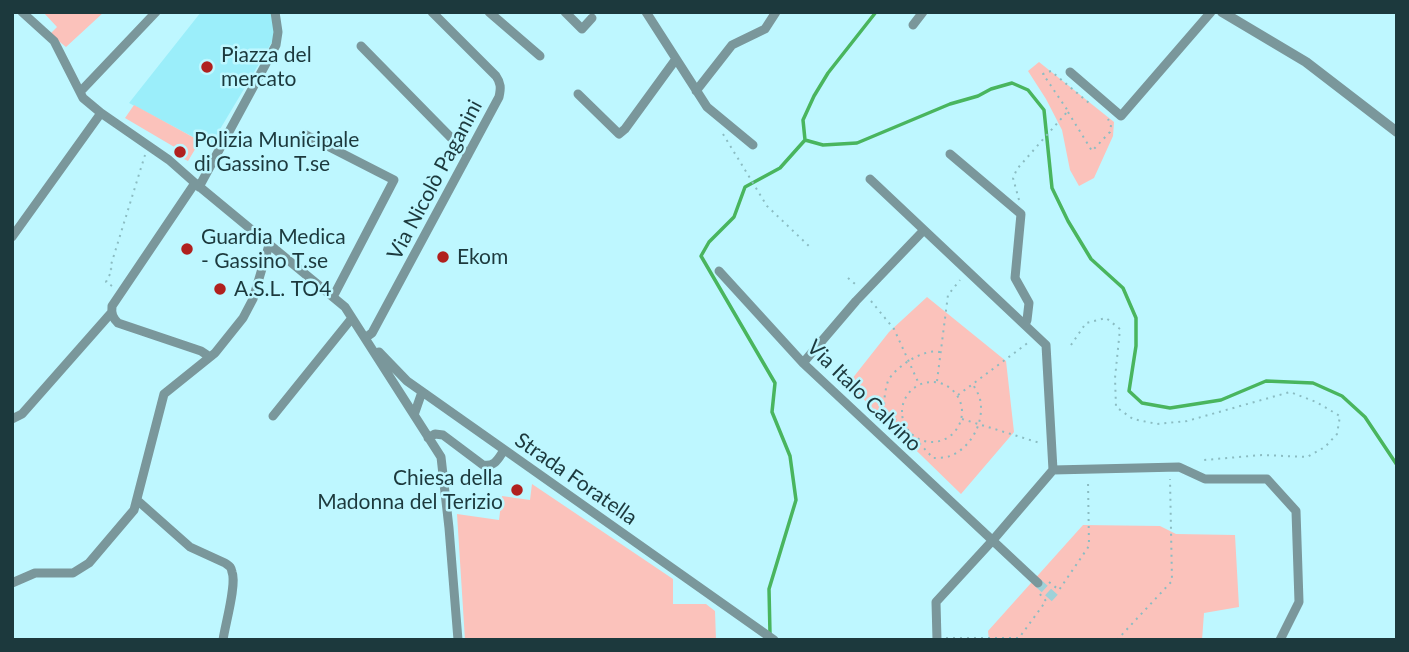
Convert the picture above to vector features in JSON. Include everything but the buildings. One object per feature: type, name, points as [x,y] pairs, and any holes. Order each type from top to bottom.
[{"type":"street","points":[[22,12],[54,41],[83,98],[169,160],[345,307],[441,457],[458,640]]},
{"type":"street","points":[[80,92],[156,12]]},
{"type":"street","points":[[12,419],[22,414],[111,312],[121,292],[197,185],[276,45],[278,32],[275,12]]},
{"type":"street","name":"Via Nicolò Paganini","points":[[365,338],[372,333],[499,97],[501,88],[496,76],[432,12]]},
{"type":"street","points":[[489,12],[540,56]]},
{"type":"street","points":[[565,12],[582,29],[592,18]]},
{"type":"street","points":[[646,12],[707,107],[753,145]]},
{"type":"street","points":[[696,91],[732,45],[765,29],[776,12]]},
{"type":"street","points":[[914,25],[923,12]]},
{"type":"street","points":[[1070,72],[1121,116],[1211,12]]},
{"type":"street","points":[[1222,12],[1306,62],[1397,132]]},
{"type":"street","points":[[361,46],[468,155]]},
{"type":"street","points":[[578,94],[619,134],[676,59]]},
{"type":"street","points":[[12,237],[102,113]]},
{"type":"street","points":[[304,134],[394,180],[333,297]]},
{"type":"street","points":[[950,154],[1021,214],[1015,278],[1029,303],[1025,325]]},
{"type":"street","points":[[870,179],[1046,345],[1053,470],[936,602],[937,639]]},
{"type":"street","points":[[803,363],[864,292],[925,230]]},
{"type":"street","points":[[12,583],[35,573],[73,573],[89,563],[134,510],[164,394],[215,353],[243,318],[253,299],[270,245]]},
{"type":"street","name":"Via Italo Calvino","points":[[719,271],[803,363],[1038,583]]},
{"type":"street","points":[[111,312],[118,323],[201,351],[210,357]]},
{"type":"street","points":[[273,416],[352,318]]},
{"type":"street","name":"Strada Foratella","points":[[365,338],[407,381],[774,640]]},
{"type":"street","points":[[403,398],[407,381]]},
{"type":"street","points":[[414,415],[422,392]]},
{"type":"street","points":[[428,438],[435,434],[443,435],[484,466],[490,467],[504,450]]},
{"type":"street","points":[[1053,470],[1179,467],[1205,479],[1267,479],[1296,512],[1299,602],[1280,640]]},
{"type":"street","points":[[137,500],[190,547],[230,566],[234,574],[223,640]]},
{"type":"path","points":[[1088,102],[1051,71],[1043,75],[1092,151],[1110,132],[1111,124],[1107,117],[1114,114]]},
{"type":"path","points":[[1020,205],[1013,178],[1017,169],[1068,111]]},
{"type":"path","points":[[121,292],[106,282],[112,270],[110,268],[116,247],[148,144]]},
{"type":"path","points":[[749,176],[767,206],[812,249]]},
{"type":"path","points":[[937,383],[948,295],[968,271]]},
{"type":"path","points":[[848,278],[864,292],[894,329],[919,385]]},
{"type":"path","points":[[1071,345],[1086,323],[1106,318],[1120,330],[1115,407],[1133,419],[1157,424],[1187,421],[1290,392],[1316,402],[1340,416],[1337,434],[1325,447],[1307,457],[1262,455],[1204,460]]},
{"type":"path","points":[[957,395],[1037,336]]},
{"type":"path","points":[[940,352],[920,354],[909,362],[889,379],[884,396],[884,409],[909,432],[916,439],[934,443],[953,434],[959,426],[961,405],[957,395],[950,388],[929,382],[919,385],[905,397],[901,415],[904,424],[909,432],[933,458],[948,457],[972,439],[981,410],[980,397],[973,384]]},
{"type":"path","points":[[961,419],[1051,447]]},
{"type":"path","points":[[1117,640],[1172,581],[1170,467]]},
{"type":"path","points":[[1059,590],[1089,546],[1088,469]]},
{"type":"path","points":[[937,639],[1019,638],[1046,601]]},
{"type":"shaded area","points":[[43,12],[104,12],[66,47],[50,34],[57,27]]},
{"type":"shaded area","name":"Piazza del mercato","points":[[201,12],[275,12],[278,32],[210,146],[129,103]]},
{"type":"shaded area","points":[[1039,62],[1114,122],[1113,136],[1094,178],[1079,186],[1070,170],[1062,130],[1028,71]]},
{"type":"shaded area","points":[[134,105],[200,141],[188,161],[174,154],[176,148],[125,118]]},
{"type":"shaded area","points":[[927,297],[1006,361],[1014,432],[961,494],[848,384],[889,332]]},
{"type":"shaded area","points":[[532,484],[673,579],[673,604],[706,604],[715,611],[716,640],[465,640],[457,514],[499,520],[502,496],[530,500]]},
{"type":"shaded area","points":[[1083,525],[1160,526],[1176,534],[1235,535],[1239,607],[1204,613],[1202,640],[989,640],[988,631]]},
{"type":"waterway","points":[[876,12],[828,73],[814,96],[803,120],[805,140],[823,145],[857,143],[991,89],[1012,83],[1028,90],[1044,110],[1052,188],[1091,259],[1123,288],[1136,318],[1136,346],[1129,391],[1142,403],[1170,408],[1221,400],[1266,381],[1313,383],[1342,396],[1365,417],[1397,465]]},
{"type":"waterway","points":[[770,634],[769,589],[796,500],[790,456],[772,412],[775,383],[701,256],[709,242],[734,217],[745,187],[780,168],[805,140]]},
{"type":"tunnel","points":[[1038,583],[1057,600]]},
{"type":"place","name":"Piazza del mercato","points":[[207,67]]},
{"type":"place","name":"Polizia Municipale di Gassino T.se","points":[[180,152]]},
{"type":"place","name":"Guardia Medica - Gassino T.se","points":[[187,249]]},
{"type":"place","name":"Ekom","points":[[443,257]]},
{"type":"place","name":"A.S.L. TO4","points":[[220,289]]},
{"type":"place","name":"Chiesa della Madonna del Terizio","points":[[517,490]]}]
